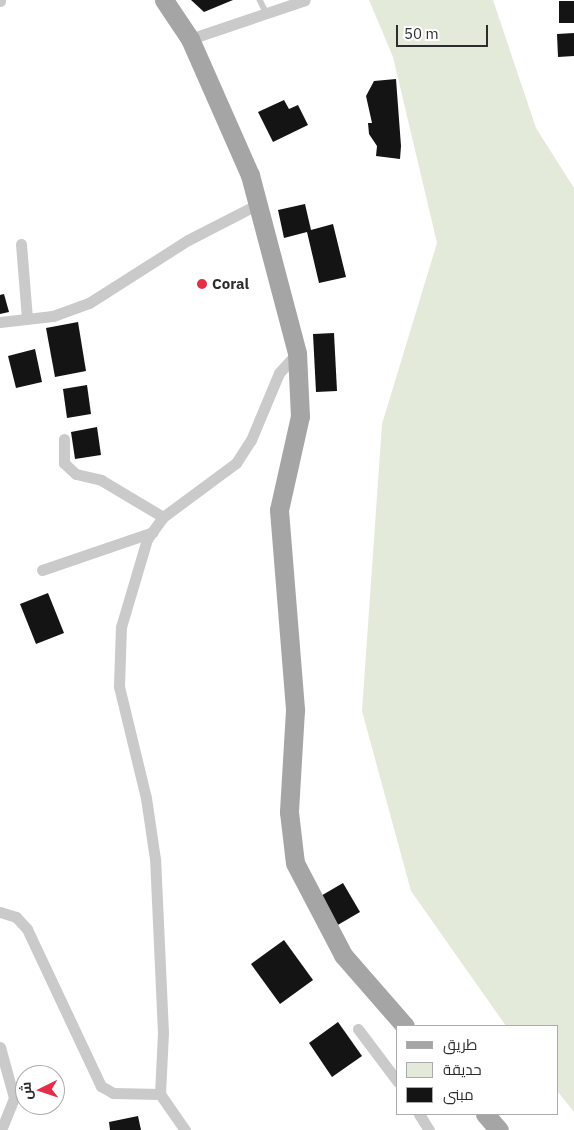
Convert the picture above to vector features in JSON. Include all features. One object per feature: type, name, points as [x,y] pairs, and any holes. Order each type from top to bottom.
[{"type":"main road","points":[[164,0],[190,39],[260,203],[297,353],[300,416],[279,510],[294,710],[291,843],[300,878],[342,955],[404,1025]]},
{"type":"main road","points":[[486,1115],[499,1130]]},
{"type":"street","points":[[190,39],[267,15],[305,0]]},
{"type":"street","points":[[0,322],[53,316],[110,293],[188,240],[260,203]]},
{"type":"street","points":[[21,244],[27,318]]},
{"type":"street","points":[[185,1130],[160,1094],[163,1033],[155,859],[146,798],[116,666],[132,579],[153,532],[163,517],[236,463],[251,440],[276,378],[297,353]]},
{"type":"street","points":[[64,439],[64,463],[76,474],[101,480],[163,517]]},
{"type":"street","points":[[42,570],[153,532]]},
{"type":"street","points":[[0,912],[16,917],[27,929],[102,1086],[113,1093],[160,1094]]},
{"type":"street","points":[[358,1029],[396,1079]]},
{"type":"street","points":[[0,1047],[14,1098],[1,1130]]},
{"type":"street","points":[[420,1115],[429,1130]]},
{"type":"lane","points":[[260,0],[267,15]]},
{"type":"green space","points":[[369,0],[493,0],[536,128],[574,188],[574,1112],[559,1093],[559,1025],[505,1025],[411,891],[362,711],[382,424],[437,243],[393,57]]},
{"type":"building","points":[[191,0],[233,0],[204,12]]},
{"type":"building","points":[[559,1],[574,1],[574,23],[559,23]]},
{"type":"building","points":[[574,33],[574,56],[558,57],[557,34]]},
{"type":"building","points":[[396,79],[401,146],[400,159],[376,156],[377,146],[369,134],[368,123],[372,123],[366,96],[374,81]]},
{"type":"building","points":[[284,100],[289,109],[298,105],[308,125],[273,142],[258,112]]},
{"type":"building","points":[[305,204],[311,230],[333,224],[346,277],[319,283],[307,232],[284,238],[278,210]]},
{"type":"building","points":[[4,294],[9,312],[0,314],[0,295]]},
{"type":"building","points":[[78,322],[86,371],[55,377],[46,328]]},
{"type":"building","points":[[334,333],[337,391],[316,392],[313,334]]},
{"type":"building","points":[[35,349],[42,382],[16,388],[8,356]]},
{"type":"building","points":[[87,385],[91,414],[67,418],[63,389]]},
{"type":"building","points":[[97,427],[101,455],[75,459],[71,432]]},
{"type":"building","points":[[48,593],[64,633],[36,644],[20,604]]},
{"type":"building","points":[[343,883],[360,912],[336,926],[319,897]]},
{"type":"building","points":[[284,940],[313,980],[280,1004],[251,964]]},
{"type":"building","points":[[338,1022],[362,1056],[332,1077],[309,1043]]},
{"type":"building","points":[[138,1116],[141,1130],[110,1130],[109,1122]]},
{"type":"place","name":"Coral","points":[[202,284]]}]
